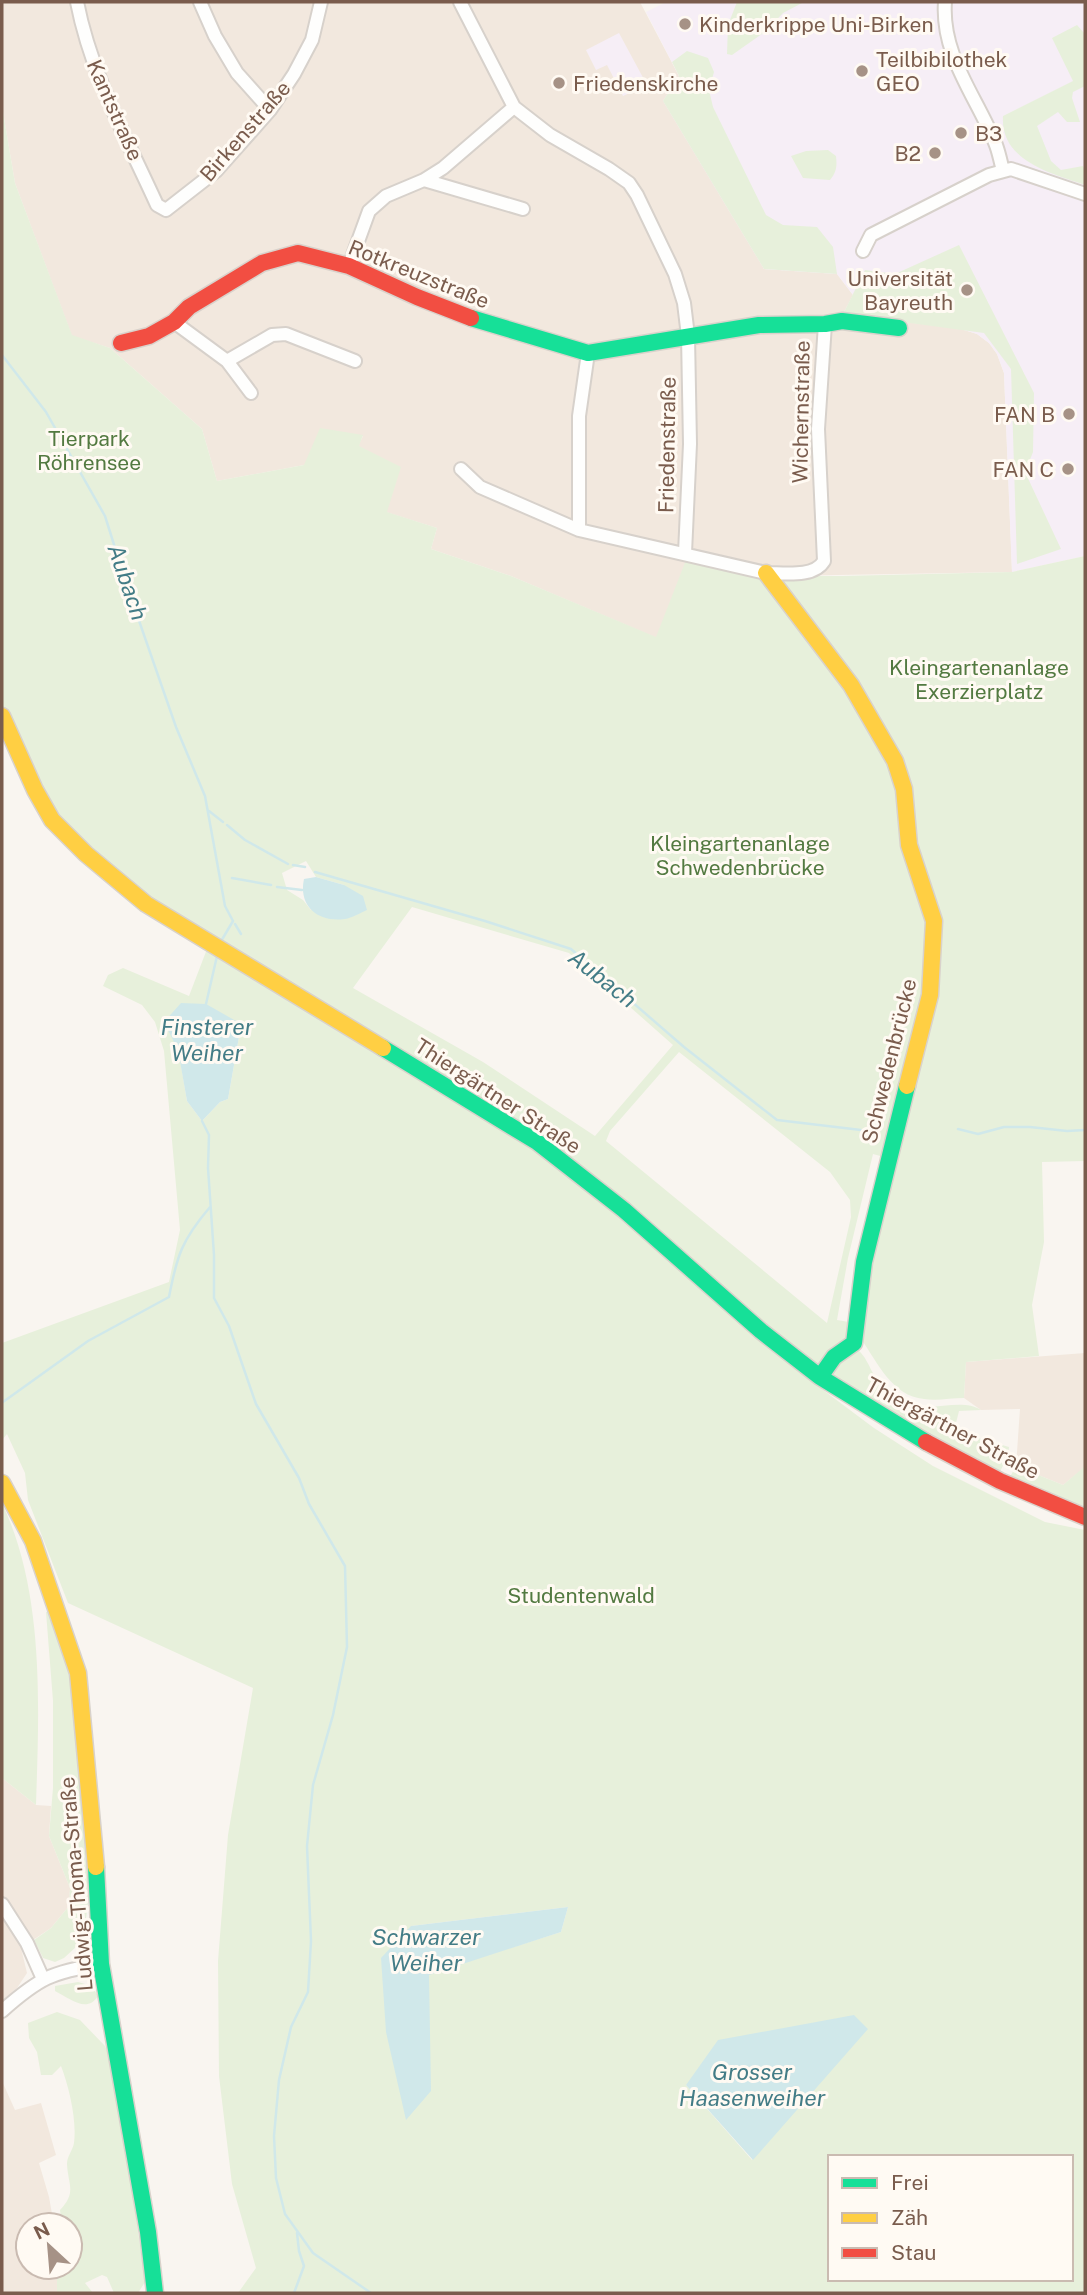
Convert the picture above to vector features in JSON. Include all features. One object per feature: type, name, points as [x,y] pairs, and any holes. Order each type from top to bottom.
[{"type":"street","name":"Kantstraße","points":[[77,2],[94,67],[157,205],[166,210]]},
{"type":"street","points":[[200,2],[215,36],[237,73],[270,110]]},
{"type":"street","name":"Birkenstraße","points":[[166,210],[216,171],[270,110],[312,40],[321,2]]},
{"type":"street","name":"Friedenstraße","points":[[460,2],[514,107],[550,135],[629,183],[675,274],[684,303],[688,337],[690,444],[685,553]]},
{"type":"street","points":[[945,2],[944,16],[950,49],[995,144],[1003,171]]},
{"type":"street","points":[[349,266],[369,211],[386,196],[424,180],[443,168],[514,107]]},
{"type":"street","points":[[863,251],[871,235],[989,174],[1012,170],[1085,194]]},
{"type":"street","points":[[424,180],[523,209]]},
{"type":"street","name":"Rotkreuzstraße","points":[[121,342],[149,336],[174,322],[190,307],[262,263],[298,253],[349,266],[486,324],[588,353],[688,337]]},
{"type":"street","name":"Wichernstraße","points":[[766,573],[814,571],[820,568],[824,561],[818,429],[825,324],[842,321],[899,328]]},
{"type":"street","points":[[174,322],[227,361],[251,393]]},
{"type":"street","points":[[688,337],[759,325],[825,324]]},
{"type":"street","points":[[227,361],[272,335],[285,334],[355,361]]},
{"type":"street","points":[[579,530],[579,416],[588,353]]},
{"type":"street","points":[[461,469],[480,487],[579,530],[766,573]]},
{"type":"street","name":"Schwedenbrücke","points":[[766,573],[851,685],[895,761],[905,789],[909,845],[934,921],[930,995],[875,1210],[864,1262],[854,1343],[834,1357],[821,1377]]},
{"type":"street","name":"Thiergärtner Straße","points":[[2,716],[35,790],[52,820],[70,839],[146,904],[537,1142],[624,1210],[761,1331],[821,1377],[886,1419],[1000,1481],[1085,1517]]},
{"type":"street","name":"Ludwig-Thoma-Straße","points":[[2,1483],[33,1541],[78,1673],[95,1839],[101,1964],[148,2232],[155,2293]]},
{"type":"street","points":[[2,1904],[27,1943],[43,1979]]},
{"type":"street","points":[[2,2011],[43,1979],[68,1969],[101,1964]]},
{"type":"shaded area","points":[[2,2],[640,2],[679,76],[764,269],[837,274],[853,295],[843,314],[961,329],[977,334],[989,343],[997,354],[1004,373],[1012,572],[778,576],[657,638],[511,576],[431,549],[437,528],[386,512],[358,446],[363,436],[304,465],[217,481],[202,429],[110,348],[72,336],[15,183],[2,106]]},
{"type":"shaded area","name":"Universität Bayreuth","points":[[666,2],[1085,2],[1085,556],[1012,572],[1004,373],[997,354],[989,343],[977,334],[961,329],[843,314],[853,295],[837,274],[764,269],[663,101],[679,76],[646,12]]},
{"type":"shaded area","points":[[619,33],[647,85],[623,96],[607,65],[596,70],[586,50]]},
{"type":"shaded area","points":[[1085,1353],[1084,1468],[1063,1485],[1016,1466],[1020,1409],[981,1410],[964,1398],[966,1362]]},
{"type":"shaded area","points":[[2,1778],[36,1805],[51,1806],[49,1836],[70,1888],[69,1906],[51,1928],[21,1948],[27,1973],[17,1988],[2,2001]]},
{"type":"shaded area","points":[[2,2081],[15,2110],[41,2103],[56,2155],[39,2163],[52,2211],[14,2211],[14,2281],[57,2281],[57,2293],[2,2293]]},
{"type":"green space","points":[[737,2],[804,2],[783,13],[766,31],[732,55],[727,54],[728,25]]},
{"type":"green space","points":[[1077,25],[1085,34],[1085,86],[1073,92],[1072,98],[1080,122],[1067,122],[1058,112],[1037,126],[1051,161],[1061,170],[1083,166],[1085,185],[1044,170],[1019,155],[1004,131],[1003,116],[1073,81],[1052,38]]},
{"type":"green space","points":[[687,51],[708,58],[714,72],[709,90],[713,107],[766,215],[783,225],[817,227],[833,247],[837,274],[764,269],[663,101],[679,76],[672,62]]},
{"type":"green space","points":[[2,106],[15,183],[72,335],[110,348],[202,429],[217,481],[304,465],[320,428],[363,435],[359,446],[401,467],[387,512],[437,528],[431,549],[511,576],[656,637],[686,560],[779,576],[842,576],[1012,572],[1085,556],[1085,1161],[1042,1162],[1044,1242],[1032,1305],[1039,1356],[966,1362],[964,1398],[934,1400],[913,1397],[903,1392],[887,1377],[859,1332],[884,1157],[873,1154],[848,1258],[837,1320],[849,1322],[848,1337],[838,1345],[858,1350],[880,1383],[906,1403],[925,1407],[964,1405],[981,1410],[959,1411],[954,1431],[1009,1447],[999,1474],[925,1434],[815,1366],[583,1170],[196,932],[97,857],[56,814],[2,707]],"holes":[[[306,861],[316,877],[344,885],[311,910],[303,900],[287,890],[282,873]],[[412,907],[569,953],[673,1045],[595,1136],[483,1062],[353,988]],[[679,1052],[830,1172],[850,1200],[851,1217],[827,1323],[606,1141],[610,1131]]]},
{"type":"green space","points":[[828,150],[836,156],[835,171],[830,180],[803,178],[791,156],[806,151]]},
{"type":"green space","points":[[959,245],[1034,393],[1033,452],[1025,472],[1061,549],[1017,564],[1011,369],[984,333],[843,314],[865,270],[895,274]]},
{"type":"green space","name":"Studentenwald","points":[[207,949],[489,1117],[576,1181],[807,1378],[874,1428],[933,1466],[1045,1522],[1085,1530],[1085,2293],[238,2293],[256,2268],[232,2184],[219,2076],[218,1961],[228,1835],[253,1688],[68,1603],[28,1500],[25,1473],[7,1434],[2,1440],[2,1343],[169,1282],[180,1230],[164,1051],[155,1022],[142,1005],[103,986],[108,975],[123,968],[189,996]],"holes":[[[240,1031],[228,1099],[220,1102],[202,1121],[187,1101],[178,1048]],[[568,1907],[561,1932],[428,1974],[411,1926]],[[854,2016],[867,2029],[752,2160],[686,2085]]]},
{"type":"green space","points":[[1085,1461],[1085,1507],[1010,1477],[1016,1466],[1063,1485],[1083,1468]]},
{"type":"green space","points":[[2,1503],[16,1538],[32,1613],[38,1690],[36,1805],[2,1778]]},
{"type":"green space","points":[[56,1611],[70,1676],[90,1887],[84,1934],[76,1947],[55,1962],[43,1958],[34,1940],[51,1928],[69,1906],[70,1888],[49,1836],[53,1788],[53,1701],[46,1612]]},
{"type":"green space","points":[[78,1982],[92,1986],[98,1996],[94,2001],[89,2004],[78,2003],[55,1991],[55,1986]]},
{"type":"green space","points":[[57,2012],[80,2020],[105,2046],[111,2059],[122,2114],[145,2282],[138,2293],[114,2293],[107,2277],[102,2275],[85,2283],[93,2293],[57,2293],[57,2281],[84,2281],[84,2211],[60,2211],[70,2193],[67,2164],[74,2143],[73,2114],[61,2066],[52,2075],[41,2075],[37,2052],[29,2038],[28,2023]]},
{"type":"water","points":[[316,877],[344,885],[363,896],[367,910],[353,917],[335,920],[312,911],[304,897],[304,879]]},
{"type":"water","name":"Finsterer Weiher","points":[[181,1003],[206,1004],[236,1021],[240,1031],[228,1099],[220,1102],[202,1121],[187,1101],[178,1050],[164,1022]]},
{"type":"water","name":"Schwarzer Weiher","points":[[568,1907],[561,1932],[429,1975],[431,2091],[406,2120],[386,2032],[381,1958],[411,1926]]},
{"type":"water","name":"Grosser Haasenweiher","points":[[854,2015],[868,2029],[753,2160],[686,2085],[718,2040]]},
{"type":"waterway","name":"Aubach","points":[[2,355],[46,412],[105,516],[176,727],[205,796],[225,906],[233,921],[220,943]]},
{"type":"waterway","name":"Aubach","points":[[209,811],[223,822]]},
{"type":"waterway","name":"Aubach","points":[[227,825],[245,840],[288,864]]},
{"type":"waterway","name":"Aubach","points":[[293,865],[305,867]]},
{"type":"waterway","name":"Aubach","points":[[315,872],[571,949],[684,1047],[777,1120],[861,1130]]},
{"type":"waterway","points":[[232,878],[271,885]]},
{"type":"waterway","points":[[277,887],[302,890]]},
{"type":"waterway","points":[[235,924],[241,934]]},
{"type":"waterway","points":[[206,1004],[217,956]]},
{"type":"waterway","points":[[202,1121],[209,1135],[214,1298],[229,1326],[256,1404],[345,1566],[347,1647],[333,1715],[313,1785],[307,1846],[311,1941],[308,1992],[291,2027],[279,2080],[274,2136],[276,2178],[285,2214],[313,2253],[371,2293]]},
{"type":"waterway","name":"Aubach","points":[[958,1129],[978,1134],[1004,1127],[1085,1130]]},
{"type":"waterway","points":[[3,1402],[88,1341],[169,1297],[182,1249],[210,1207]]},
{"type":"waterway","points":[[294,2293],[304,2266],[297,2233]]},
{"type":"traffic: fast","points":[[471,318],[588,353],[759,325],[825,324],[842,321],[899,328]]},
{"type":"traffic: fast","points":[[383,1048],[537,1142],[624,1210],[761,1331],[820,1377],[926,1442]]},
{"type":"traffic: fast","points":[[820,1377],[834,1357],[854,1343],[864,1262],[907,1086]]},
{"type":"traffic: fast","points":[[96,1867],[101,1964],[148,2232],[155,2293]]},
{"type":"traffic: slow","points":[[766,573],[851,685],[895,761],[904,789],[909,845],[934,921],[930,995],[907,1086]]},
{"type":"traffic: slow","points":[[2,716],[35,790],[52,820],[86,854],[146,904],[383,1048]]},
{"type":"traffic: slow","points":[[2,1483],[33,1541],[78,1673],[96,1867]]},
{"type":"traffic: jam","points":[[121,343],[149,336],[174,322],[189,307],[262,263],[298,253],[349,266],[471,318]]},
{"type":"traffic: jam","points":[[926,1442],[1000,1481],[1085,1517]]},
{"type":"place","name":"Kinderkrippe Uni-Birken","points":[[685,24]]},
{"type":"place","name":"Teilbibilothek GEO","points":[[862,71]]},
{"type":"place","name":"Friedenskirche","points":[[559,83]]},
{"type":"place","name":"B3","points":[[961,133]]},
{"type":"place","name":"B2","points":[[935,153]]},
{"type":"place","name":"Universität Bayreuth","points":[[967,290]]},
{"type":"place","name":"FAN B","points":[[1069,414]]},
{"type":"place","name":"FAN C","points":[[1068,469]]},
{"type":"park label","name":"Tierpark Röhrensee","points":[[89,450]]},
{"type":"park label","name":"Kleingartenanlage Exerzierplatz","points":[[979,679]]},
{"type":"park label","name":"Kleingartenanlage Schwedenbrücke","points":[[740,855]]}]
